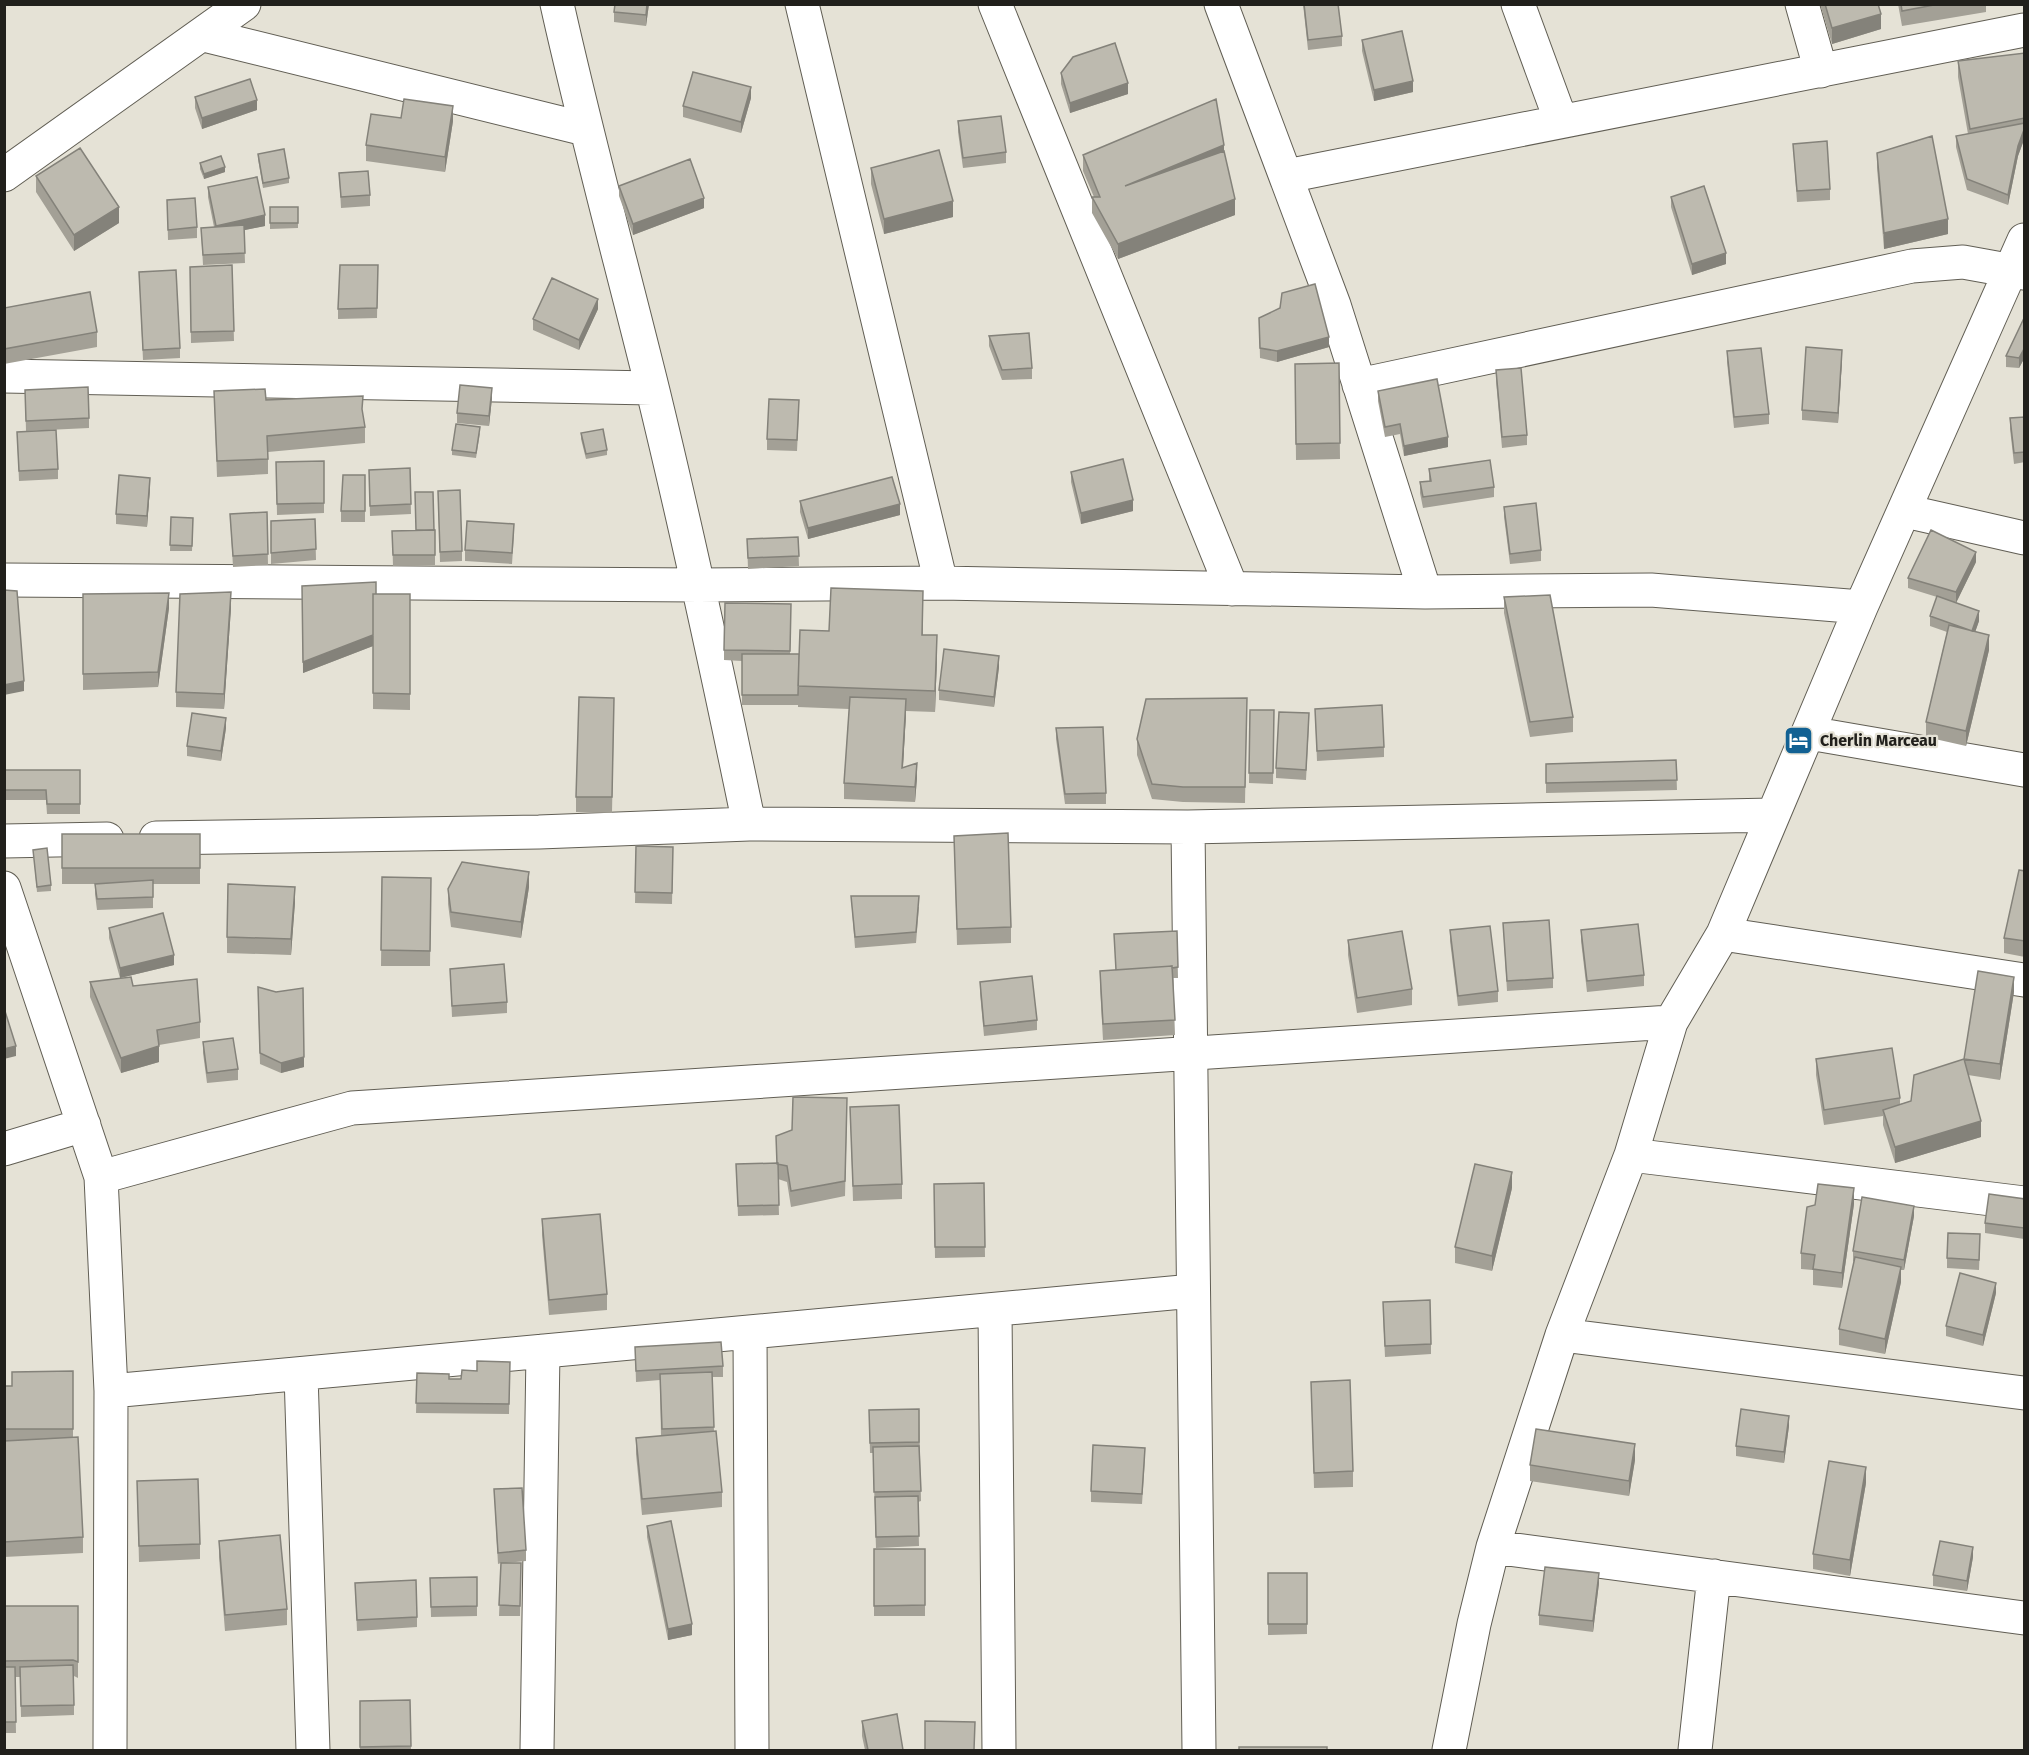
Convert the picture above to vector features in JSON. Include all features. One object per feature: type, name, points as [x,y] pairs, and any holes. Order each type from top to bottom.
[{"type":"street","points":[[4,175],[204,35],[244,4]]},
{"type":"street","points":[[556,4],[699,585],[749,824]]},
{"type":"street","points":[[802,4],[940,583]]},
{"type":"street","points":[[995,4],[1232,589]]},
{"type":"street","points":[[1221,4],[1334,305],[1425,592]]},
{"type":"street","points":[[1518,4],[1561,122]]},
{"type":"street","points":[[1802,4],[1821,70]]},
{"type":"street","points":[[1287,176],[2025,30]]},
{"type":"street","points":[[204,35],[585,129]]},
{"type":"street","points":[[1449,1750],[1474,1624],[1493,1546],[1562,1335],[1631,1155],[1671,1022],[1723,934],[1861,607],[2018,271],[2025,240]]},
{"type":"street","points":[[1359,385],[1912,266],[1963,262],[2018,271]]},
{"type":"street","points":[[4,376],[652,388]]},
{"type":"street","points":[[1905,511],[2025,538]]},
{"type":"street","points":[[4,580],[699,585],[940,583],[1425,592],[1651,590],[1861,607]]},
{"type":"street","points":[[1809,733],[2025,770]]},
{"type":"street","points":[[4,841],[539,832],[749,824],[1188,827],[1773,815]]},
{"type":"street","points":[[1188,827],[1199,1750]]},
{"type":"street","points":[[4,888],[101,1177],[111,1391],[110,1750]]},
{"type":"street","points":[[1723,934],[2025,980]]},
{"type":"street","points":[[101,1177],[352,1108],[1671,1022]]},
{"type":"street","points":[[4,1149],[84,1125]]},
{"type":"street","points":[[1631,1155],[2025,1203]]},
{"type":"street","points":[[111,1391],[1193,1291]]},
{"type":"street","points":[[995,1310],[999,1750]]},
{"type":"street","points":[[750,1332],[752,1750]]},
{"type":"street","points":[[1562,1335],[2025,1393]]},
{"type":"street","points":[[537,1750],[543,1351]]},
{"type":"street","points":[[301,1374],[313,1750]]},
{"type":"street","points":[[1493,1546],[2025,1618]]},
{"type":"street","points":[[1695,1750],[1714,1576]]},
{"type":"building","points":[[615,4],[647,4],[646,15],[614,12]]},
{"type":"building","points":[[1304,4],[1338,4],[1342,36],[1308,40]]},
{"type":"building","points":[[1825,4],[1878,4],[1881,14],[1832,28]]},
{"type":"building","points":[[1901,4],[1939,4],[1902,11]]},
{"type":"building","points":[[1402,31],[1413,81],[1374,90],[1362,40]]},
{"type":"building","points":[[1115,43],[1128,83],[1070,103],[1061,73],[1073,57]]},
{"type":"building","points":[[2025,53],[2025,118],[1970,129],[1958,61]]},
{"type":"building","points":[[693,72],[751,87],[741,122],[683,106]]},
{"type":"building","points":[[250,79],[257,100],[202,118],[195,97]]},
{"type":"building","points":[[404,99],[453,106],[445,157],[366,145],[371,114],[401,118]]},
{"type":"building","points":[[1216,99],[1224,145],[1125,186],[1224,151],[1235,199],[1118,244],[1092,197],[1100,197],[1083,155]]},
{"type":"building","points":[[1001,116],[1006,152],[963,158],[958,121]]},
{"type":"building","points":[[2025,123],[2008,195],[1967,179],[1956,136]]},
{"type":"building","points":[[1932,136],[1948,219],[1884,233],[1877,153]]},
{"type":"building","points":[[1827,141],[1830,189],[1797,191],[1793,144]]},
{"type":"building","points":[[80,148],[119,207],[74,235],[36,176]]},
{"type":"building","points":[[284,149],[289,178],[263,183],[258,154]]},
{"type":"building","points":[[939,150],[953,201],[884,219],[871,168]]},
{"type":"building","points":[[221,156],[225,167],[204,174],[200,163]]},
{"type":"building","points":[[690,159],[704,198],[633,224],[619,186]]},
{"type":"building","points":[[368,171],[370,195],[341,197],[339,173]]},
{"type":"building","points":[[257,177],[265,215],[216,226],[208,187]]},
{"type":"building","points":[[1704,186],[1726,253],[1692,264],[1671,197]]},
{"type":"building","points":[[195,198],[197,227],[168,230],[167,200]]},
{"type":"building","points":[[270,207],[298,207],[298,223],[270,223]]},
{"type":"building","points":[[244,225],[245,253],[203,255],[201,228]]},
{"type":"building","points":[[232,265],[234,331],[191,332],[190,267]]},
{"type":"building","points":[[340,265],[378,265],[377,308],[338,309]]},
{"type":"building","points":[[176,270],[180,348],[143,350],[139,272]]},
{"type":"building","points":[[552,278],[598,299],[579,340],[533,319]]},
{"type":"building","points":[[1315,284],[1329,337],[1277,351],[1260,348],[1259,318],[1280,308],[1282,293]]},
{"type":"building","points":[[90,292],[97,332],[4,349],[4,308]]},
{"type":"building","points":[[2025,316],[2025,347],[2019,358],[2006,356]]},
{"type":"building","points":[[1029,333],[1032,368],[1002,370],[989,336]]},
{"type":"building","points":[[1806,347],[1842,350],[1838,413],[1802,410]]},
{"type":"building","points":[[1761,348],[1769,414],[1734,417],[1727,351]]},
{"type":"building","points":[[1339,363],[1340,443],[1296,444],[1295,364]]},
{"type":"building","points":[[1521,368],[1527,435],[1502,437],[1496,370]]},
{"type":"building","points":[[1437,379],[1448,437],[1404,446],[1400,424],[1385,427],[1378,391]]},
{"type":"building","points":[[460,385],[492,388],[489,416],[457,413]]},
{"type":"building","points":[[88,387],[89,418],[26,421],[25,390]]},
{"type":"building","points":[[265,389],[266,400],[363,396],[362,409],[365,427],[267,436],[268,459],[217,461],[214,391]]},
{"type":"building","points":[[769,399],[799,400],[797,440],[767,439]]},
{"type":"building","points":[[2025,417],[2025,452],[2014,453],[2010,418]]},
{"type":"building","points":[[456,424],[480,427],[476,453],[452,450]]},
{"type":"building","points":[[603,429],[607,450],[586,454],[581,433]]},
{"type":"building","points":[[56,430],[58,469],[19,471],[17,432]]},
{"type":"building","points":[[1123,459],[1133,500],[1081,513],[1071,472]]},
{"type":"building","points":[[1490,460],[1494,487],[1423,497],[1420,482],[1431,481],[1429,469]]},
{"type":"building","points":[[324,461],[324,503],[277,504],[276,462]]},
{"type":"building","points":[[410,468],[411,504],[370,506],[369,470]]},
{"type":"building","points":[[119,475],[150,478],[147,516],[116,514]]},
{"type":"building","points":[[343,475],[365,475],[365,511],[341,511]]},
{"type":"building","points":[[892,477],[900,504],[808,528],[800,501]]},
{"type":"building","points":[[460,490],[462,551],[440,552],[438,491]]},
{"type":"building","points":[[415,492],[433,492],[434,530],[416,530]]},
{"type":"building","points":[[1536,503],[1541,550],[1510,554],[1504,507]]},
{"type":"building","points":[[267,512],[268,554],[233,556],[230,514]]},
{"type":"building","points":[[171,517],[193,518],[192,546],[170,545]]},
{"type":"building","points":[[315,519],[316,549],[271,553],[271,521]]},
{"type":"building","points":[[467,521],[514,524],[512,553],[465,550]]},
{"type":"building","points":[[435,530],[435,555],[393,555],[392,531]]},
{"type":"building","points":[[1931,530],[1976,552],[1956,592],[1908,578]]},
{"type":"building","points":[[798,537],[799,556],[748,558],[747,539]]},
{"type":"building","points":[[376,582],[376,594],[373,594],[373,635],[303,662],[302,586]]},
{"type":"building","points":[[831,588],[923,591],[922,635],[937,635],[935,691],[798,686],[800,630],[829,631]]},
{"type":"building","points":[[4,590],[17,591],[24,681],[4,685]]},
{"type":"building","points":[[231,592],[224,694],[176,692],[180,594]]},
{"type":"building","points":[[169,593],[158,672],[83,674],[83,594]]},
{"type":"building","points":[[373,594],[410,594],[410,694],[373,693]]},
{"type":"building","points":[[1550,595],[1573,717],[1530,722],[1504,597]]},
{"type":"building","points":[[1937,596],[1979,611],[1972,631],[1930,616]]},
{"type":"building","points":[[725,603],[791,604],[790,651],[724,650]]},
{"type":"building","points":[[1949,625],[1989,635],[1966,731],[1926,722]]},
{"type":"building","points":[[944,649],[999,656],[994,697],[939,690]]},
{"type":"building","points":[[742,654],[799,654],[798,695],[742,695]]},
{"type":"building","points":[[579,697],[614,698],[612,797],[576,797]]},
{"type":"building","points":[[850,697],[906,699],[902,768],[917,763],[915,787],[844,783]]},
{"type":"building","points":[[1247,698],[1245,787],[1183,787],[1152,784],[1137,739],[1146,699]]},
{"type":"building","points":[[1382,705],[1384,747],[1317,751],[1315,709]]},
{"type":"building","points":[[1250,710],[1274,710],[1273,773],[1249,773]]},
{"type":"building","points":[[1279,712],[1309,713],[1306,770],[1276,768]]},
{"type":"building","points":[[192,713],[226,718],[221,751],[187,746]]},
{"type":"building","points":[[1103,727],[1106,793],[1065,794],[1056,728]]},
{"type":"building","points":[[1676,760],[1677,780],[1546,783],[1546,764]]},
{"type":"building","points":[[4,770],[80,770],[80,804],[47,804],[46,790],[4,790]]},
{"type":"building","points":[[1008,833],[1011,927],[957,929],[954,836]]},
{"type":"building","points":[[62,834],[200,834],[200,868],[62,868]]},
{"type":"building","points":[[636,846],[673,847],[672,893],[635,892]]},
{"type":"building","points":[[47,848],[51,885],[37,887],[33,850]]},
{"type":"building","points":[[462,862],[529,872],[521,922],[451,912],[448,889]]},
{"type":"building","points":[[2019,870],[2025,871],[2025,941],[2004,938]]},
{"type":"building","points":[[382,877],[431,878],[430,951],[381,950]]},
{"type":"building","points":[[153,880],[153,897],[97,899],[95,884]]},
{"type":"building","points":[[228,884],[295,887],[291,939],[227,937]]},
{"type":"building","points":[[851,896],[919,896],[916,932],[855,937]]},
{"type":"building","points":[[163,913],[174,955],[120,968],[109,928]]},
{"type":"building","points":[[1549,920],[1553,978],[1507,981],[1503,923]]},
{"type":"building","points":[[1638,924],[1644,975],[1587,981],[1581,930]]},
{"type":"building","points":[[1490,926],[1498,991],[1458,996],[1450,930]]},
{"type":"building","points":[[1177,931],[1178,967],[1116,970],[1114,934]]},
{"type":"building","points":[[1402,931],[1412,989],[1357,998],[1348,940]]},
{"type":"building","points":[[504,964],[507,1002],[452,1006],[450,969]]},
{"type":"building","points":[[1172,966],[1175,1020],[1103,1024],[1100,971]]},
{"type":"building","points":[[1978,971],[2014,977],[2000,1064],[1964,1059]]},
{"type":"building","points":[[1032,976],[1037,1020],[984,1026],[980,982]]},
{"type":"building","points":[[131,977],[133,986],[197,979],[200,1022],[157,1030],[159,1046],[121,1058],[90,982]]},
{"type":"building","points":[[258,987],[276,992],[303,988],[304,1057],[281,1063],[260,1053]]},
{"type":"building","points":[[4,1008],[16,1046],[4,1049]]},
{"type":"building","points":[[233,1038],[238,1069],[207,1073],[203,1042]]},
{"type":"building","points":[[1892,1048],[1900,1098],[1824,1110],[1816,1059]]},
{"type":"building","points":[[1964,1059],[1981,1121],[1895,1147],[1883,1110],[1911,1101],[1914,1075]]},
{"type":"building","points":[[793,1097],[847,1098],[845,1181],[791,1191],[787,1166],[777,1164],[776,1136],[792,1130]]},
{"type":"building","points":[[899,1105],[902,1184],[853,1186],[850,1107]]},
{"type":"building","points":[[778,1163],[779,1205],[738,1206],[736,1164]]},
{"type":"building","points":[[1475,1164],[1512,1172],[1492,1256],[1455,1247]]},
{"type":"building","points":[[984,1183],[985,1247],[935,1247],[934,1184]]},
{"type":"building","points":[[1818,1184],[1854,1188],[1842,1273],[1813,1269],[1815,1255],[1801,1253],[1807,1207],[1815,1205]]},
{"type":"building","points":[[1989,1194],[2025,1199],[2024,1228],[1985,1223]]},
{"type":"building","points":[[1862,1197],[1914,1206],[1904,1260],[1853,1251]]},
{"type":"building","points":[[600,1214],[607,1294],[549,1300],[542,1219]]},
{"type":"building","points":[[1948,1233],[1980,1234],[1979,1260],[1947,1258]]},
{"type":"building","points":[[1855,1257],[1901,1267],[1885,1339],[1839,1329]]},
{"type":"building","points":[[1960,1273],[1996,1283],[1983,1335],[1946,1326]]},
{"type":"building","points":[[1430,1300],[1431,1344],[1385,1346],[1383,1302]]},
{"type":"building","points":[[721,1342],[723,1366],[636,1371],[635,1347]]},
{"type":"building","points":[[477,1361],[510,1362],[509,1404],[416,1403],[417,1373],[449,1374],[449,1379],[461,1379],[462,1370],[477,1371]]},
{"type":"building","points":[[73,1371],[73,1429],[4,1429],[4,1386],[12,1386],[12,1372]]},
{"type":"building","points":[[712,1372],[714,1427],[662,1429],[660,1374]]},
{"type":"building","points":[[1350,1380],[1353,1471],[1314,1473],[1311,1382]]},
{"type":"building","points":[[919,1409],[919,1442],[870,1443],[869,1410]]},
{"type":"building","points":[[1741,1409],[1789,1416],[1784,1452],[1736,1446]]},
{"type":"building","points":[[1536,1429],[1635,1444],[1629,1481],[1530,1465]]},
{"type":"building","points":[[716,1431],[722,1492],[642,1499],[636,1438]]},
{"type":"building","points":[[78,1437],[83,1537],[4,1542],[4,1441]]},
{"type":"building","points":[[1093,1445],[1145,1448],[1142,1494],[1091,1491]]},
{"type":"building","points":[[919,1446],[921,1491],[874,1492],[873,1447]]},
{"type":"building","points":[[1829,1461],[1866,1467],[1850,1560],[1813,1554]]},
{"type":"building","points":[[198,1479],[200,1544],[139,1546],[137,1481]]},
{"type":"building","points":[[522,1488],[526,1550],[498,1553],[494,1489]]},
{"type":"building","points":[[918,1496],[919,1536],[876,1537],[875,1497]]},
{"type":"building","points":[[671,1521],[692,1624],[668,1629],[647,1526]]},
{"type":"building","points":[[280,1535],[287,1609],[225,1615],[219,1541]]},
{"type":"building","points":[[1940,1541],[1973,1547],[1967,1581],[1933,1575]]},
{"type":"building","points":[[874,1549],[925,1549],[925,1605],[874,1606]]},
{"type":"building","points":[[501,1563],[521,1563],[520,1606],[499,1605]]},
{"type":"building","points":[[1545,1567],[1599,1573],[1593,1621],[1539,1615]]},
{"type":"building","points":[[1268,1573],[1307,1573],[1307,1624],[1268,1624]]},
{"type":"building","points":[[477,1577],[477,1606],[431,1607],[430,1578]]},
{"type":"building","points":[[416,1580],[417,1617],[357,1620],[355,1583]]},
{"type":"building","points":[[4,1606],[78,1606],[78,1662],[73,1660],[4,1661]]},
{"type":"building","points":[[73,1665],[74,1705],[21,1706],[20,1667]]},
{"type":"building","points":[[4,1667],[15,1667],[16,1722],[4,1722]]},
{"type":"building","points":[[410,1700],[411,1746],[360,1747],[360,1701]]},
{"type":"building","points":[[897,1714],[903,1750],[868,1750],[862,1721]]},
{"type":"building","points":[[925,1721],[975,1722],[974,1750],[925,1750]]},
{"type":"building","points":[[1239,1747],[1327,1747],[1327,1750],[1239,1750]]},
{"type":"place","name":"Cherlin Marceau","points":[[1799,740]]}]
